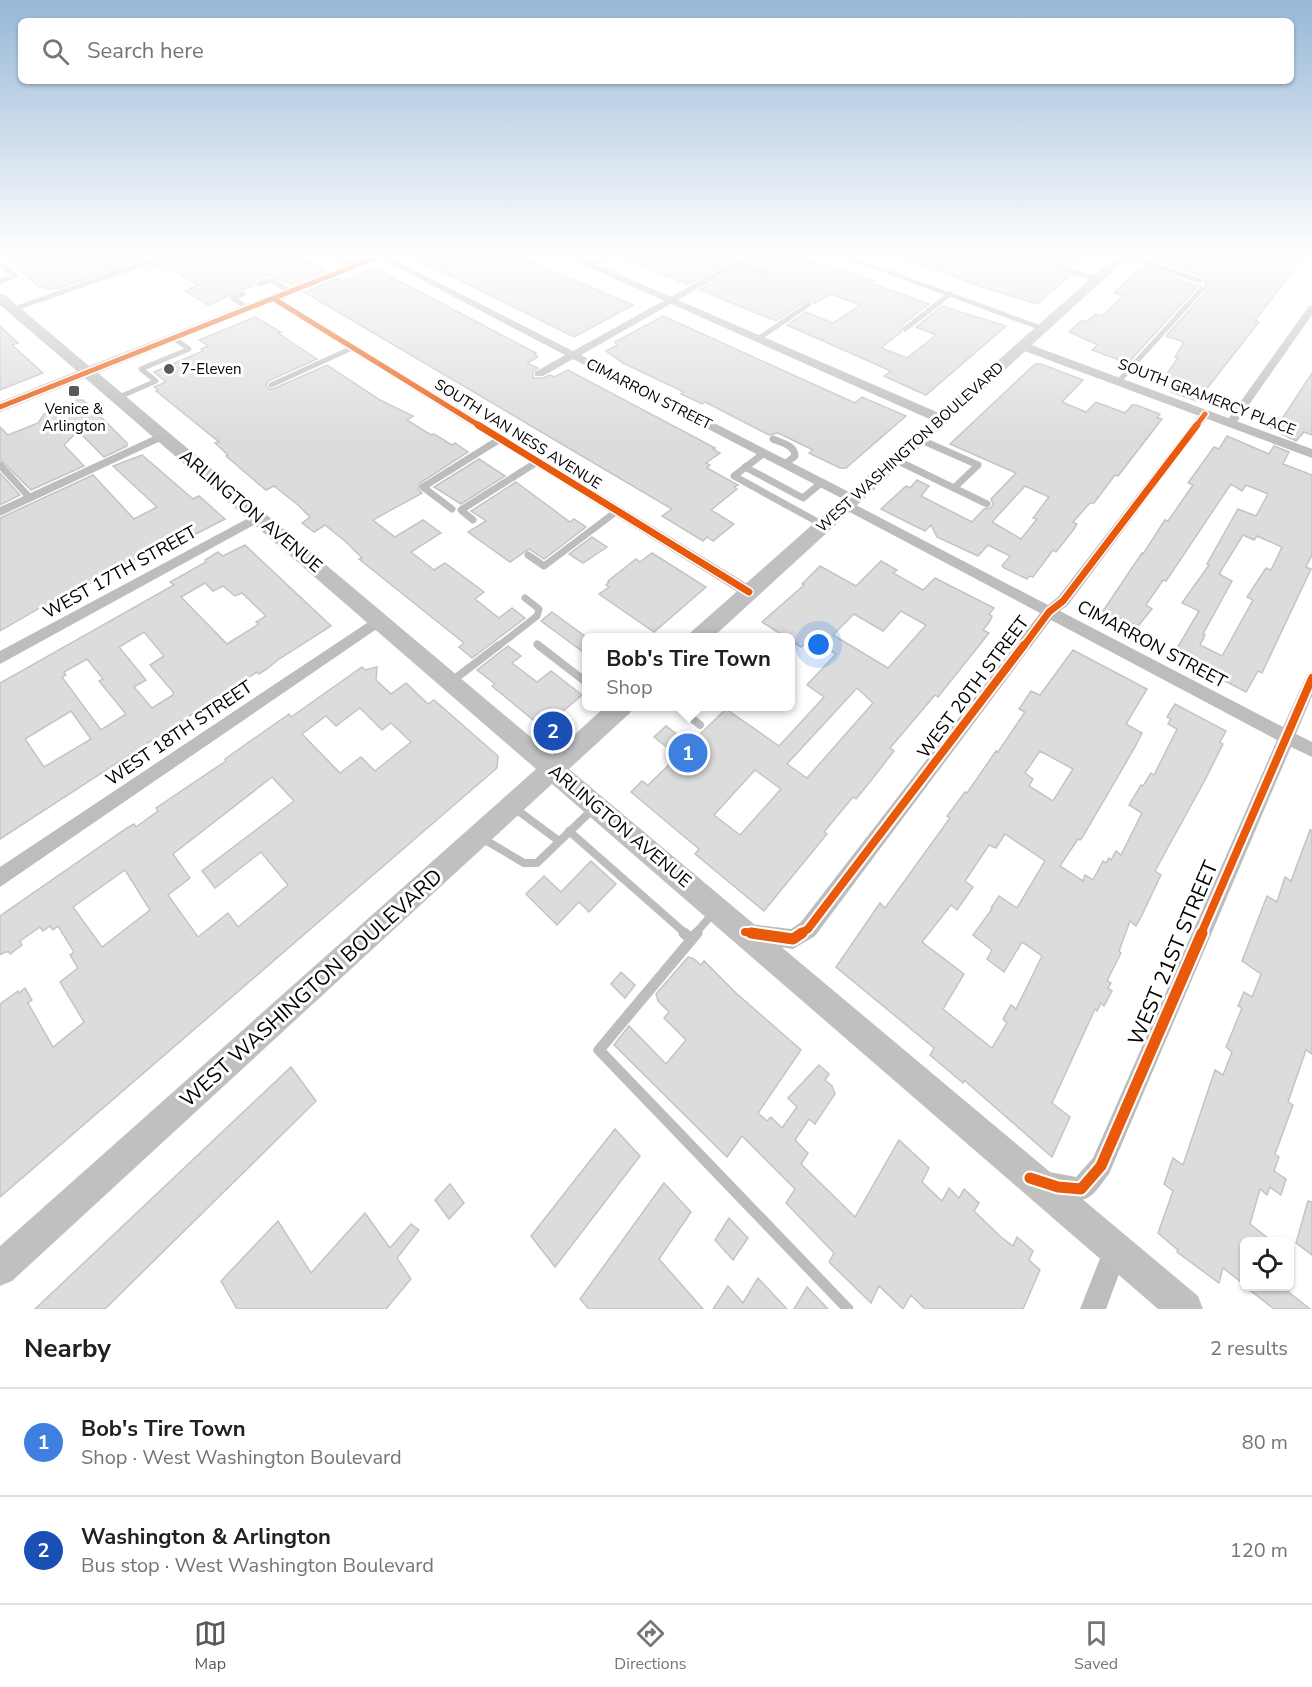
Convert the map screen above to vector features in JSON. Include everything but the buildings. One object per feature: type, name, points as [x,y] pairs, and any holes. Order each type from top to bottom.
[{"type":"main road","name":"ARLINGTON AVENUE","points":[[22,318],[380,620],[1185,1309]]},
{"type":"main road","points":[[0,407],[227,318]]},
{"type":"main road","name":"WEST WASHINGTON BOULEVARD","points":[[704,633],[1054,318]]},
{"type":"main road","name":"WEST WASHINGTON BOULEVARD","points":[[0,1269],[616,711]]},
{"type":"street","name":"SOUTH VAN NESS AVENUE","points":[[304,318],[749,592]]},
{"type":"street","name":"CIMARRON STREET","points":[[500,318],[821,483],[849,502],[1049,612],[1312,750]]},
{"type":"street","points":[[540,374],[639,318]]},
{"type":"street","points":[[711,318],[941,419]]},
{"type":"street","points":[[1016,318],[1043,328]]},
{"type":"street","points":[[1230,424],[1305,318]]},
{"type":"street","name":"SOUTH GRAMERCY PLACE","points":[[1023,346],[1312,454]]},
{"type":"street","name":"WEST 20TH STREET","points":[[745,932],[793,939],[808,929],[1049,612],[1063,601],[1205,414]]},
{"type":"street","points":[[0,512],[163,436]]},
{"type":"street","name":"WEST 17TH STREET","points":[[0,658],[258,517]]},
{"type":"street","name":"WEST 18TH STREET","points":[[0,878],[380,620]]},
{"type":"street","name":"WEST 21ST STREET","points":[[1030,1178],[1058,1187],[1081,1189],[1101,1166],[1312,678]]},
{"type":"street","points":[[1093,1309],[1116,1250]]},
{"type":"lane","points":[[758,339],[788,318]]},
{"type":"lane","points":[[905,329],[919,318]]},
{"type":"lane","points":[[1118,382],[1176,318]]},
{"type":"lane","points":[[117,398],[156,381],[141,369],[189,349],[175,339]]},
{"type":"lane","points":[[271,385],[352,348]]},
{"type":"lane","points":[[452,508],[423,487],[500,439]]},
{"type":"lane","points":[[773,439],[791,447],[795,452],[795,456],[785,464]]},
{"type":"lane","points":[[920,439],[978,465],[954,488]]},
{"type":"lane","points":[[764,453],[734,476],[824,525]]},
{"type":"lane","points":[[896,460],[987,504]]},
{"type":"lane","points":[[474,520],[461,510],[537,462]]},
{"type":"lane","points":[[0,465],[30,498]]},
{"type":"lane","points":[[745,467],[803,498],[821,483]]},
{"type":"lane","points":[[528,555],[544,566],[617,511]]},
{"type":"lane","points":[[451,682],[537,616],[539,609],[525,598]]},
{"type":"lane","points":[[537,644],[582,679]]},
{"type":"lane","points":[[683,711],[700,725]]},
{"type":"lane","points":[[478,836],[531,865],[537,863],[596,806]]},
{"type":"lane","points":[[512,807],[559,841]]},
{"type":"lane","points":[[569,831],[691,939]]},
{"type":"lane","points":[[716,908],[599,1050],[848,1309]]},
{"type":"cycle path","points":[[0,407],[223,318]]},
{"type":"cycle path","points":[[305,318],[749,592]]},
{"type":"cycle path","points":[[745,932],[793,939],[808,929],[1049,612],[1063,601],[1205,414]]},
{"type":"cycle path","points":[[1030,1178],[1058,1187],[1081,1189],[1101,1166],[1312,678]]},
{"type":"place","name":"7-Eleven","points":[[169,369]]},
{"type":"place","name":"Venice & Arlington","points":[[74,391]]},
{"type":"place","name":"Washington & Arlington","points":[[553,731]]},
{"type":"place","name":"Bob's Tire Town","points":[[688,753]]}]
